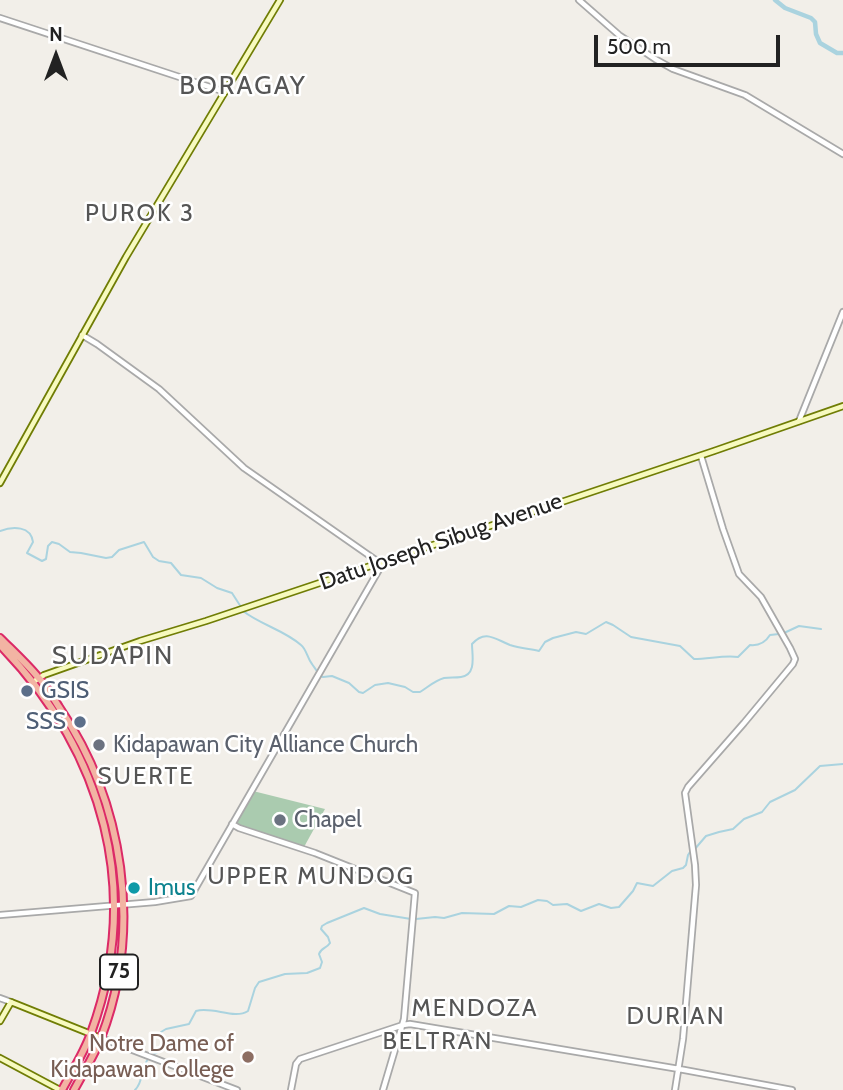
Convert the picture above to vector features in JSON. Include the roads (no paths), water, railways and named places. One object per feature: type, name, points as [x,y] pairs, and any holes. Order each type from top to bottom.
[{"type":"highway","name":"75","points":[[0,638],[36,679],[76,734],[102,790],[116,839],[123,905],[119,971],[101,1038],[74,1090]]},
{"type":"highway","name":"75","points":[[0,645],[36,679],[70,737],[94,792],[110,854],[114,905],[109,969],[91,1034],[61,1090]]},
{"type":"highway","points":[[109,969],[119,971]]},
{"type":"main road","points":[[0,483],[160,199],[280,0]]},
{"type":"main road","name":"Datu Joseph Sibug Avenue","points":[[36,679],[138,642],[701,456],[843,406]]},
{"type":"main road","points":[[0,1021],[11,1002],[101,1038]]},
{"type":"main road","points":[[0,1058],[61,1090]]},
{"type":"street","points":[[579,0],[619,35],[654,59],[673,69],[745,95],[843,154]]},
{"type":"street","points":[[0,18],[225,92]]},
{"type":"street","points":[[799,422],[843,312]]},
{"type":"street","points":[[0,915],[188,898],[382,562],[244,468],[159,389],[82,335]]},
{"type":"street","points":[[675,1090],[696,885],[685,793],[795,659],[761,597],[739,574],[701,456]]},
{"type":"street","points":[[232,824],[330,858],[415,893],[403,1025],[383,1090]]},
{"type":"street","points":[[0,998],[11,1002]]},
{"type":"street","points":[[291,1090],[296,1064],[300,1059],[410,1024],[792,1090]]},
{"type":"street","points":[[101,1038],[237,1090]]},
{"type":"waterway","points":[[775,0],[785,8],[811,18],[815,22],[820,43],[837,53],[843,53]]},
{"type":"waterway","points":[[0,531],[10,528],[25,530],[33,542],[27,553],[42,561],[46,559],[48,546],[52,542],[70,552],[106,558],[112,557],[119,550],[144,542],[153,557],[171,563],[181,575],[201,578],[232,593],[241,607]]},
{"type":"waterway","points":[[243,611],[301,645],[318,673]]},
{"type":"waterway","points":[[320,676],[332,676],[363,693],[375,685],[388,683],[420,692],[440,679],[461,677],[469,673],[472,669],[472,644],[481,637],[486,636],[513,646],[539,651],[545,642],[553,638],[576,632],[586,634],[606,622],[631,637],[680,646],[694,659],[738,657],[750,645],[759,644],[770,635],[779,634]]},
{"type":"waterway","points":[[784,633],[799,626],[821,629]]},
{"type":"waterway","points":[[694,850],[706,836],[733,829],[744,819],[762,812],[770,802],[795,790],[820,766],[843,764]]},
{"type":"waterway","points":[[416,919],[444,918],[462,913],[494,914],[509,906],[521,907],[538,900],[553,905],[567,904],[581,911],[599,904],[611,908],[619,907],[637,883],[653,886],[672,871],[683,868],[690,852]]},
{"type":"waterway","points":[[152,1055],[163,1048],[159,1036],[161,1032],[189,1024],[196,1011],[209,1010],[230,1014],[248,1011],[259,982],[320,968],[322,962],[319,954],[330,943],[321,929],[327,923],[364,908],[380,914],[411,919]]},
{"type":"waterway","points":[[135,1090],[148,1059]]},
{"type":"place","name":"GSIS","points":[[27,691]]},
{"type":"place","name":"SSS","points":[[80,722]]},
{"type":"place","name":"Kidapawan City Alliance Church","points":[[99,745]]},
{"type":"place","name":"Chapel","points":[[280,820]]},
{"type":"place","name":"Imus","points":[[134,888]]},
{"type":"place","name":"Notre Dame of Kidapawan College","points":[[248,1057]]},
{"type":"district","name":"BORAGAY","points":[[243,86]]},
{"type":"district","name":"PUROK 3","points":[[140,214]]},
{"type":"district","name":"SUDAPIN","points":[[113,656]]},
{"type":"district","name":"SUERTE","points":[[146,777]]},
{"type":"district","name":"UPPER MUNDOG","points":[[311,877]]},
{"type":"district","name":"MENDOZA","points":[[475,1009]]},
{"type":"district","name":"DURIAN","points":[[676,1017]]},
{"type":"district","name":"BELTRAN","points":[[438,1042]]}]
